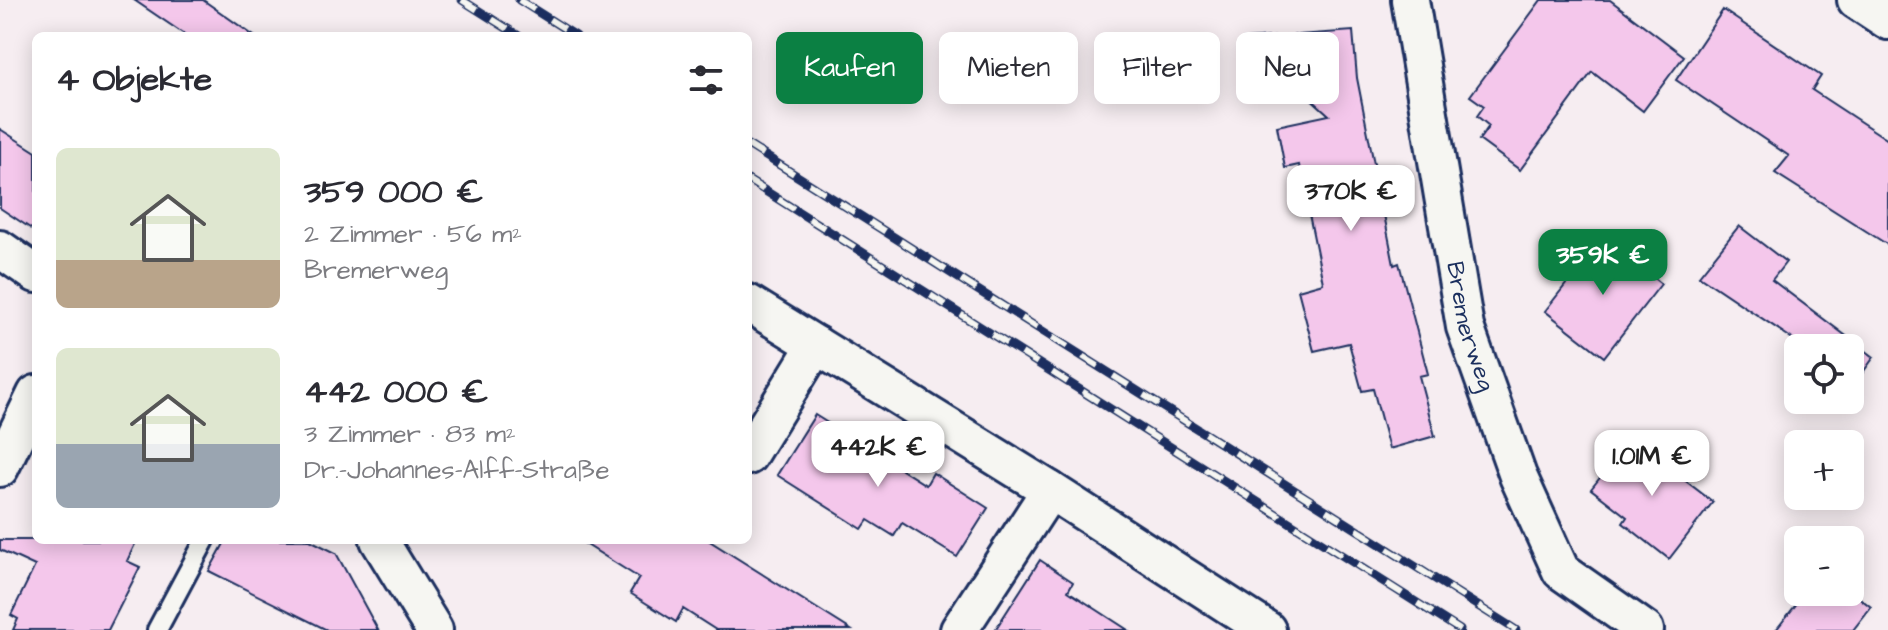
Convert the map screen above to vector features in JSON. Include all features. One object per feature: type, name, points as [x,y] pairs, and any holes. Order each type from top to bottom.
[{"type":"street","name":"Bremerweg","points":[[1410,0],[1465,327],[1518,476],[1561,571],[1631,622]]},
{"type":"street","points":[[1856,0],[1888,21]]},
{"type":"street","points":[[0,249],[32,271]]},
{"type":"street","points":[[752,305],[1050,490],[1267,630]]},
{"type":"street","points":[[752,449],[816,345]]},
{"type":"street","points":[[0,468],[32,402]]},
{"type":"street","points":[[959,630],[1050,490]]},
{"type":"street","points":[[381,544],[434,630]]},
{"type":"lane","points":[[157,630],[203,544]]},
{"type":"building","points":[[134,0],[203,0],[248,32],[181,32]]},
{"type":"building","points":[[1541,0],[1610,0],[1684,56],[1643,111],[1592,72],[1520,170],[1479,140],[1489,126],[1477,116],[1484,106],[1470,96]]},
{"type":"building","points":[[1723,10],[1821,76],[1812,90],[1888,140],[1888,245],[1775,173],[1789,156],[1676,80]]},
{"type":"building","points":[[1353,31],[1357,78],[1394,265],[1399,263],[1428,374],[1419,376],[1435,436],[1389,449],[1373,389],[1362,391],[1349,343],[1314,351],[1298,290],[1323,283],[1299,165],[1285,168],[1277,126],[1329,115],[1317,104],[1339,104],[1339,32]]},
{"type":"building","points":[[0,129],[32,149],[32,229],[0,208]]},
{"type":"building","points":[[1739,226],[1786,262],[1772,280],[1844,334],[1785,334],[1699,276]]},
{"type":"building","points":[[1603,237],[1661,284],[1604,357],[1545,311]]},
{"type":"building","points":[[1864,349],[1874,357],[1864,371]]},
{"type":"building","points":[[815,415],[926,485],[933,473],[988,508],[957,557],[902,523],[894,536],[868,520],[862,529],[777,475]]},
{"type":"building","points":[[1631,439],[1713,502],[1669,559],[1623,523],[1627,517],[1591,489]]},
{"type":"building","points":[[0,540],[32,540],[32,544],[135,544],[127,561],[140,567],[108,630],[13,630],[18,619],[11,615],[35,566],[0,550]]},
{"type":"building","points":[[224,544],[318,544],[336,553],[378,630],[327,630],[209,571]]},
{"type":"building","points":[[585,544],[714,544],[851,630],[716,630],[683,609],[676,622],[630,593],[639,578]]},
{"type":"building","points":[[1040,560],[1073,582],[1068,591],[1128,630],[995,630]]},
{"type":"building","points":[[1864,601],[1871,607],[1853,630],[1776,630],[1795,606],[1864,606]]},
{"type":"railway","points":[[462,0],[513,32]]},
{"type":"railway","points":[[519,0],[570,32]]},
{"type":"railway","points":[[752,148],[1516,630]]},
{"type":"railway","points":[[752,183],[1460,630]]}]
